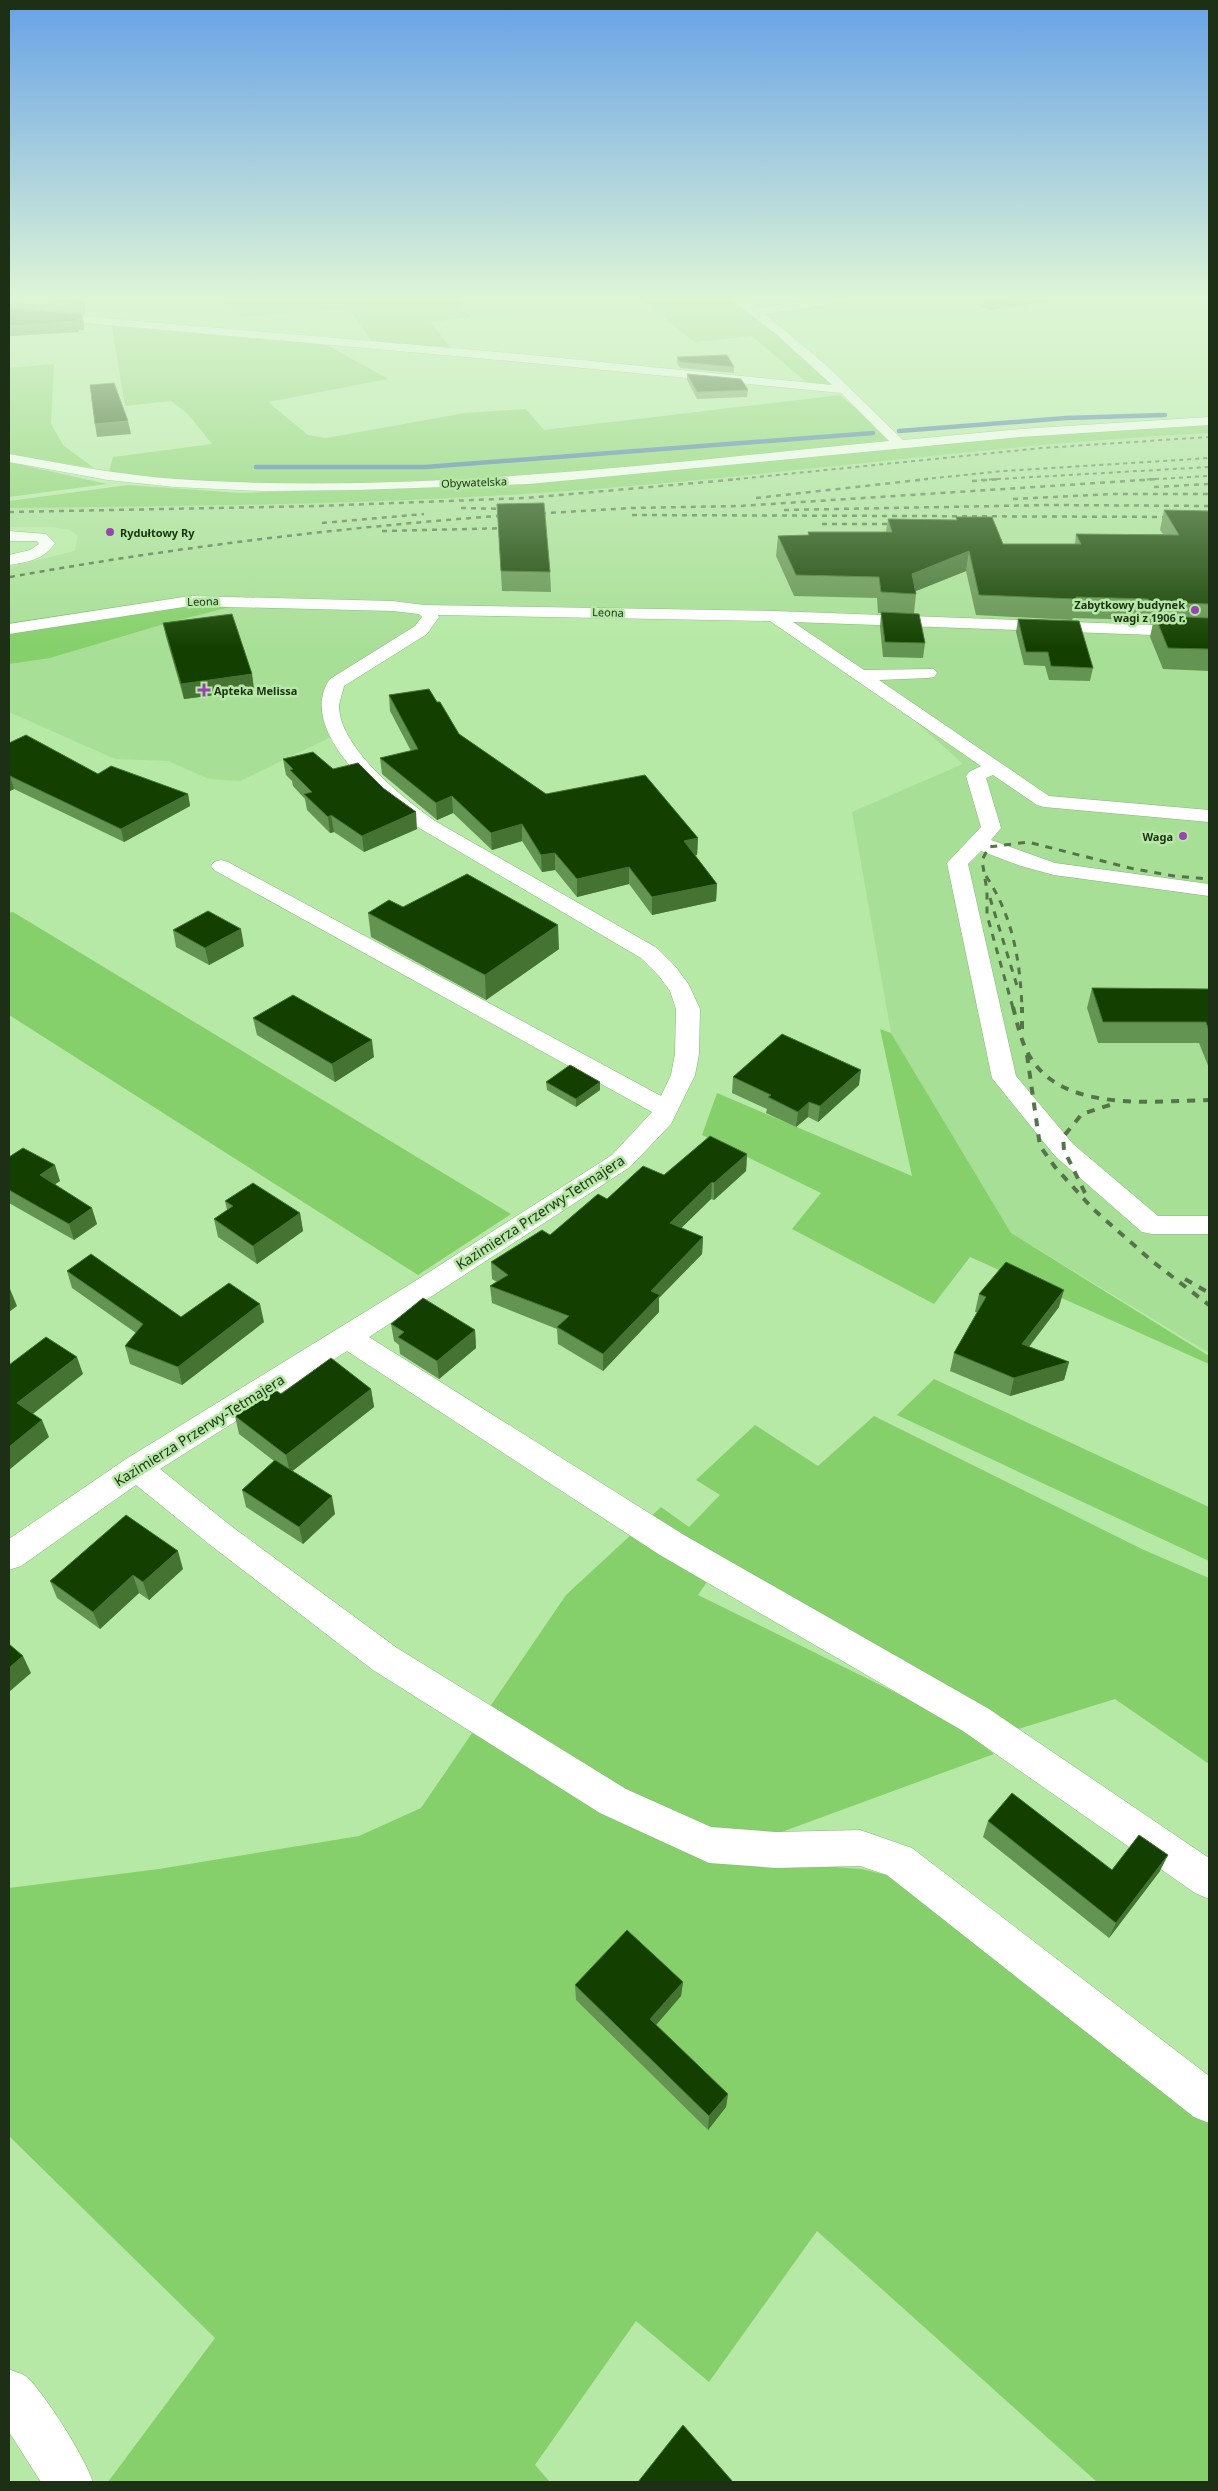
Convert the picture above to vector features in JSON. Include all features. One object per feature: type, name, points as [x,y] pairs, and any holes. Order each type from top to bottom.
[{"type":"street","points":[[870,415],[900,445]]},
{"type":"street","name":"Obywatelska","points":[[9,458],[132,479],[211,486],[273,487],[529,480],[1020,433],[1209,421]]},
{"type":"street","points":[[9,536],[41,537],[47,540],[47,543],[44,549],[36,554],[9,560]]},
{"type":"street","name":"Leona","points":[[9,629],[132,603],[210,600],[393,606],[424,610],[774,616],[1209,632]]},
{"type":"street","name":"Kazimierza Przerwy-Tetmajera","points":[[9,1556],[136,1468],[570,1196],[621,1161],[655,1126],[683,1075],[687,1054],[688,1009],[681,990],[667,971],[649,953],[405,810],[368,776],[338,736],[330,714],[329,703],[336,684],[421,630],[430,617],[424,610]]},
{"type":"street","points":[[774,616],[1044,801],[1209,816]]},
{"type":"street","points":[[864,676],[928,673]]},
{"type":"street","points":[[995,767],[976,776],[991,828],[957,863],[1004,1078],[1064,1150],[1152,1225],[1209,1226]]},
{"type":"street","points":[[977,842],[1028,862],[1054,869],[1209,890]]},
{"type":"street","points":[[221,866],[666,1109]]},
{"type":"street","points":[[347,1337],[672,1545],[976,1720],[1209,1880]]},
{"type":"street","points":[[136,1468],[220,1536],[385,1659],[613,1801],[709,1845],[776,1850],[860,1848],[899,1861],[1209,2102]]},
{"type":"street","points":[[9,2393],[39,2433],[69,2482]]},
{"type":"shaded area","points":[[9,415],[51,415],[51,424],[63,445],[94,468],[9,455]]},
{"type":"shaded area","points":[[189,415],[284,415],[308,435],[326,438],[453,415],[531,415],[544,430],[669,415],[864,415],[900,445],[529,480],[264,487],[108,476],[113,457],[212,444]]},
{"type":"shaded area","points":[[1209,424],[1209,433],[1123,438],[609,488],[459,498],[330,503],[9,508],[9,501],[128,485],[241,493],[563,481],[1049,433]]},
{"type":"shaded area","points":[[1209,433],[1209,1353],[1011,1233],[891,1033],[852,812],[963,764],[866,677],[774,616],[454,609],[431,617],[340,679],[331,737],[240,781],[209,779],[168,761],[115,759],[9,712],[9,567],[75,551],[78,536],[70,530],[53,527],[9,527],[9,508],[311,502],[761,472],[1131,437]]},
{"type":"shaded area","points":[[9,462],[107,484],[9,497]]},
{"type":"shaded area","points":[[196,603],[241,604],[164,624],[50,658],[9,664],[9,633]]},
{"type":"shaded area","points":[[13,912],[511,1214],[418,1275],[9,1015],[9,913]]},
{"type":"shaded area","points":[[880,1029],[891,1033],[1011,1233],[1209,1356],[1209,1364],[970,1257],[934,1304],[792,1229],[821,1193],[702,1135],[717,1093],[912,1176]]},
{"type":"shaded area","points":[[934,1379],[1209,1507],[1209,1561],[897,1415]]},
{"type":"shaded area","points":[[874,1416],[1144,1550],[1209,1578],[1209,1764],[1115,1699],[999,1735],[715,1570],[698,1595],[951,1720],[994,1754],[768,1837],[726,1859],[862,1869],[902,1879],[1126,2063],[1209,2124],[1209,2482],[1097,2482],[817,2231],[709,2382],[636,2321],[535,2465],[550,2482],[108,2482],[215,2338],[9,2136],[9,1888],[159,1869],[359,1836],[421,1808],[566,1595],[661,1507],[689,1527],[720,1495],[696,1480],[755,1425],[818,1466]]},
{"type":"building","points":[[94,415],[126,415],[128,421],[95,424]]},
{"type":"building","points":[[544,503],[550,572],[501,571],[497,504]]},
{"type":"building","points":[[1164,510],[1209,511],[1209,604],[1149,602],[1148,599],[1076,597],[1076,599],[979,595],[969,551],[912,574],[916,594],[881,592],[879,577],[796,575],[778,536],[809,535],[808,532],[892,532],[888,519],[957,520],[956,517],[992,517],[1003,544],[1081,544],[1076,534],[1179,535]]},
{"type":"building","points":[[881,612],[919,614],[925,643],[885,642]]},
{"type":"building","points":[[232,614],[252,674],[181,684],[163,623]]},
{"type":"building","points":[[1155,616],[1209,618],[1209,649],[1168,648]]},
{"type":"building","points":[[1018,619],[1079,621],[1093,668],[1051,666],[1048,652],[1026,652]]},
{"type":"building","points":[[429,689],[437,702],[440,702],[459,734],[546,794],[645,775],[698,838],[684,841],[717,884],[652,897],[629,867],[577,879],[555,853],[541,855],[522,824],[491,833],[452,796],[436,803],[380,758],[418,749],[389,695]]},
{"type":"building","points":[[26,735],[98,774],[111,766],[188,794],[121,829],[9,777],[9,743]]},
{"type":"building","points":[[313,752],[333,769],[358,763],[383,788],[416,812],[362,836],[331,815],[328,817],[304,794],[312,792],[290,770],[293,769],[283,759]]},
{"type":"building","points":[[467,874],[558,925],[485,975],[368,913],[389,900],[403,907]]},
{"type":"building","points":[[208,911],[241,929],[205,948],[173,930]]},
{"type":"building","points":[[1092,988],[1209,989],[1209,1031],[1206,1022],[1103,1022]]},
{"type":"building","points":[[293,995],[372,1040],[332,1064],[253,1018]]},
{"type":"building","points":[[782,1034],[861,1070],[820,1106],[809,1102],[798,1112],[768,1097],[771,1095],[733,1077]]},
{"type":"building","points":[[570,1065],[600,1082],[576,1099],[546,1082]]},
{"type":"building","points":[[710,1136],[747,1154],[714,1183],[712,1182],[670,1223],[703,1237],[651,1291],[660,1295],[603,1354],[557,1327],[569,1316],[490,1286],[508,1275],[491,1262],[542,1230],[550,1235],[598,1194],[607,1199],[643,1166],[664,1175]]},
{"type":"building","points":[[23,1148],[55,1165],[40,1175],[92,1208],[69,1224],[9,1190],[9,1157]]},
{"type":"building","points":[[253,1183],[300,1213],[253,1246],[214,1219],[233,1206],[225,1201]]},
{"type":"building","points":[[91,1254],[181,1317],[229,1283],[260,1304],[178,1367],[125,1346],[143,1324],[67,1271]]},
{"type":"building","points":[[1006,1262],[1064,1290],[1022,1344],[1069,1362],[1014,1378],[954,1353],[986,1297],[979,1294]]},
{"type":"building","points":[[423,1298],[475,1330],[437,1361],[398,1337],[404,1332],[391,1324]]},
{"type":"building","points":[[46,1337],[77,1357],[17,1403],[42,1420],[9,1447],[9,1365]]},
{"type":"building","points":[[331,1358],[371,1389],[286,1455],[235,1416],[274,1389],[281,1394]]},
{"type":"building","points":[[275,1460],[332,1496],[299,1527],[242,1490]]},
{"type":"building","points":[[126,1515],[178,1551],[143,1582],[133,1575],[93,1612],[50,1581]]},
{"type":"building","points":[[9,1644],[23,1656],[9,1668]]},
{"type":"building","points":[[1012,1793],[1112,1870],[1139,1835],[1168,1855],[1116,1923],[988,1821]]},
{"type":"building","points":[[627,1930],[683,1982],[650,2019],[728,2094],[709,2116],[575,1985]]},
{"type":"building","points":[[683,2425],[733,2482],[638,2482]]},
{"type":"waterway","points":[[899,431],[1066,418],[1157,415]]},
{"type":"waterway","points":[[256,467],[425,467],[873,433]]},
{"type":"railway","points":[[728,480],[1042,448],[1209,437]]},
{"type":"railway","points":[[916,480],[1003,471],[1209,458]]},
{"type":"railway","points":[[981,480],[1209,467]]},
{"type":"railway","points":[[1139,480],[1209,476]]},
{"type":"railway","points":[[9,512],[318,506],[526,498],[740,479]]},
{"type":"railway","points":[[756,498],[928,479]]},
{"type":"railway","points":[[972,481],[1002,479]]},
{"type":"railway","points":[[531,514],[632,508],[739,506],[1159,479]]},
{"type":"railway","points":[[1154,487],[1209,484]]},
{"type":"railway","points":[[1013,499],[1115,494],[1209,494]]},
{"type":"railway","points":[[784,510],[1049,505],[1209,506]]},
{"type":"railway","points":[[461,508],[511,509]]},
{"type":"railway","points":[[322,523],[424,514]]},
{"type":"railway","points":[[10,577],[135,556],[260,539],[511,515]]},
{"type":"railway","points":[[632,515],[1177,517]]},
{"type":"railway","points":[[822,524],[902,524]]},
{"type":"railway","points":[[382,531],[512,528]]},
{"type":"railway","points":[[1013,1008],[987,915],[987,891],[982,860],[989,847],[1028,842],[1130,868],[1174,876],[1209,879]]},
{"type":"railway","points":[[986,876],[1003,907],[1009,923],[1017,956],[1022,1008]]},
{"type":"railway","points":[[990,898],[1018,989]]},
{"type":"railway","points":[[1013,1007],[1021,1037],[1035,1064],[1051,1079],[1070,1090],[1092,1097],[1140,1102],[1209,1100]]},
{"type":"railway","points":[[1022,1008],[1022,1029]]},
{"type":"railway","points":[[1027,1055],[1040,1146],[1055,1167],[1093,1209],[1152,1261],[1209,1305]]},
{"type":"railway","points":[[1085,1193],[1064,1150],[1063,1137],[1082,1114],[1116,1103]]},
{"type":"railway","points":[[1185,1279],[1209,1293]]},
{"type":"place","name":"Rydułtowy Ry","points":[[110,532]]},
{"type":"place","name":"Zabytkowy budynek wagi z 1906 r.","points":[[1195,610]]},
{"type":"place","name":"Apteka Melissa","points":[[204,690]]},
{"type":"place","name":"Waga","points":[[1183,836]]}]
